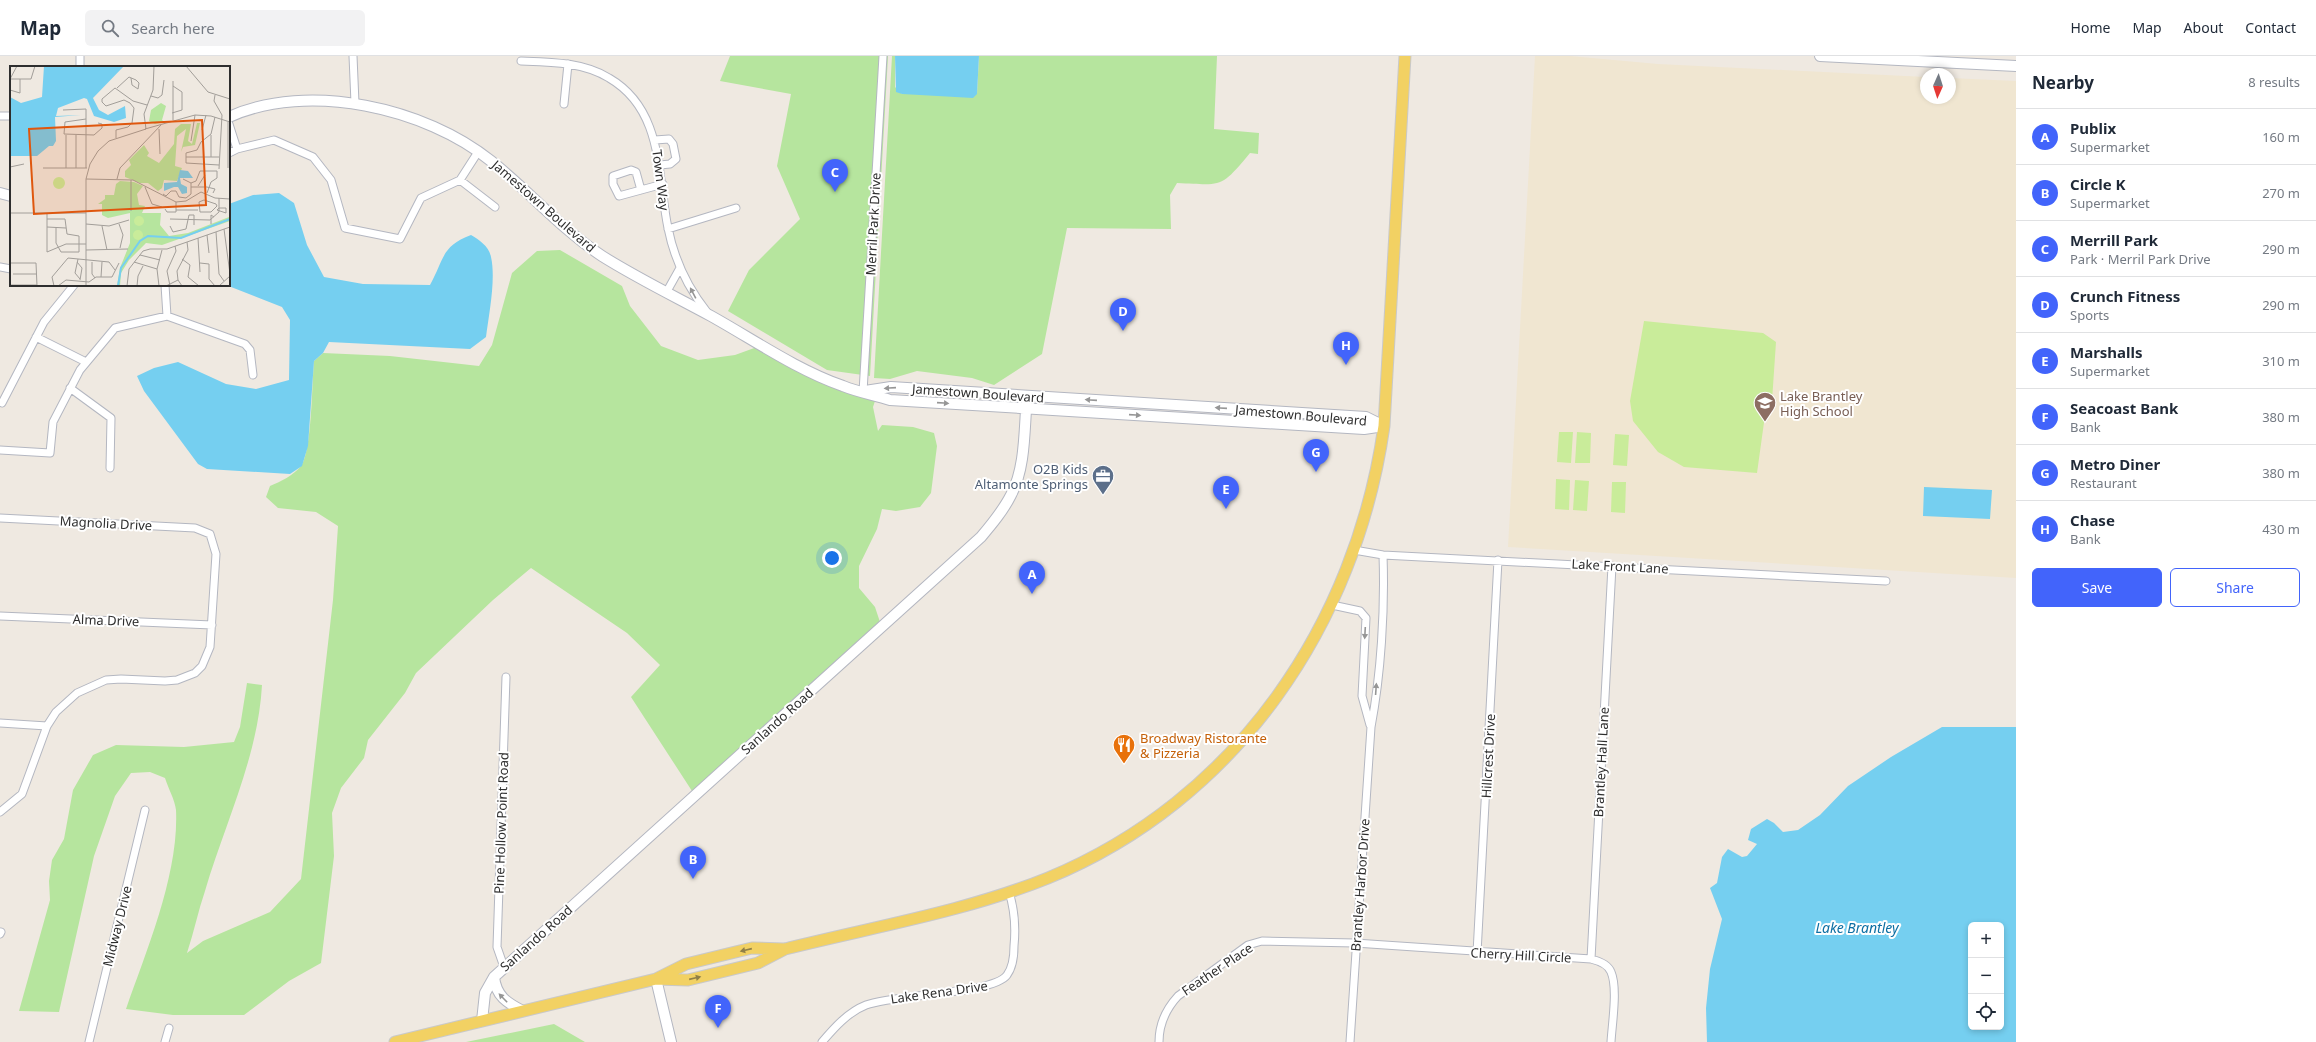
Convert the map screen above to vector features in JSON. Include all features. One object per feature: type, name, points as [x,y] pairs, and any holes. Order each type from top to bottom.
[{"type":"main road","points":[[656,979],[688,980],[758,963],[785,949],[964,906],[1051,877],[1098,852],[1148,821],[1190,790],[1230,752],[1270,706],[1299,665],[1332,605],[1354,550],[1376,476],[1384,426],[1405,56]]},
{"type":"main road","points":[[395,1042],[656,979],[686,964],[752,948],[785,949]]},
{"type":"street","points":[[353,56],[355,103]]},
{"type":"street","name":"Merril Park Drive","points":[[863,392],[883,56]]},
{"type":"street","points":[[1820,56],[1866,57],[2016,66]]},
{"type":"street","name":"Town Way","points":[[521,61],[568,64],[585,68],[610,78],[631,96],[647,121],[655,140],[663,184],[668,230],[680,268],[697,299],[710,316]]},
{"type":"street","points":[[564,104],[568,64]]},
{"type":"street","name":"Jamestown Boulevard","points":[[230,116],[284,102],[319,100],[355,103],[418,120],[490,160],[556,220],[602,255],[666,293],[842,386],[890,400],[1364,430],[1384,426]]},
{"type":"street","points":[[230,127],[237,149]]},
{"type":"street","points":[[230,152],[237,149],[274,140],[313,157],[331,180],[345,228],[400,239],[421,198],[460,180],[478,152]]},
{"type":"street","points":[[655,140],[671,140],[675,152],[675,162],[660,165]]},
{"type":"street","points":[[641,190],[638,174],[631,170],[613,176],[613,184],[619,196],[641,190],[663,184]]},
{"type":"street","points":[[460,180],[495,207]]},
{"type":"street","points":[[0,193],[10,196]]},
{"type":"street","points":[[668,230],[736,208]]},
{"type":"street","points":[[0,267],[10,269]]},
{"type":"street","points":[[666,293],[680,268]]},
{"type":"street","points":[[2,403],[44,322],[73,286]]},
{"type":"street","points":[[165,286],[167,316]]},
{"type":"street","points":[[0,450],[50,453],[53,422],[70,388],[86,362],[115,328],[167,316],[246,344],[250,350],[253,375]]},
{"type":"street","points":[[36,337],[86,362]]},
{"type":"street","name":"Jamestown Boulevard","points":[[863,392],[891,387],[1366,417],[1384,426]]},
{"type":"street","points":[[70,388],[111,418],[110,468]]},
{"type":"street","name":"Sanlando Road","points":[[482,1020],[485,993],[494,977],[504,967],[981,537],[999,516],[1012,494],[1020,471],[1027,396]]},
{"type":"street","name":"Magnolia Drive","points":[[0,518],[195,528],[210,534],[216,554],[212,625]]},
{"type":"street","name":"Lake Front Lane","points":[[1354,550],[1383,555],[1886,581]]},
{"type":"street","name":"Brantley Harbor Drive","points":[[1350,1042],[1355,943],[1371,728],[1375,705],[1384,586],[1383,555]]},
{"type":"street","name":"Hillcrest Drive","points":[[1477,953],[1498,560]]},
{"type":"street","name":"Brantley Hall Lane","points":[[1591,959],[1612,566]]},
{"type":"street","name":"Brantley Harbor Drive","points":[[1332,605],[1360,611],[1366,618],[1362,696],[1371,728]]},
{"type":"street","name":"Alma Drive","points":[[0,616],[212,625]]},
{"type":"street","points":[[0,812],[22,794],[47,726],[64,703],[91,686],[106,680],[121,679],[165,681],[177,680],[195,673],[208,657],[212,625]]},
{"type":"street","name":"Pine Hollow Point Road","points":[[504,967],[497,947],[506,677]]},
{"type":"street","points":[[0,723],[47,726]]},
{"type":"street","name":"Midway Drive","points":[[89,1042],[145,810]]},
{"type":"street","name":"Lake Rena Drive","points":[[822,1042],[840,1022],[865,1005],[888,999],[989,986],[1007,976],[1012,966],[1014,954],[1016,921],[1009,892]]},
{"type":"street","name":"Feather Place","points":[[1159,1042],[1163,1017],[1169,1005],[1178,996],[1248,945],[1262,941],[1280,940],[1355,943]]},
{"type":"street","name":"Cherry Hill Circle","points":[[1355,943],[1602,961],[1611,971],[1613,984],[1611,1042]]},
{"type":"street","points":[[494,977],[495,986],[500,996],[509,1004],[523,1011]]},
{"type":"street","points":[[656,979],[670,1042]]},
{"type":"street","points":[[165,1042],[169,1028]]},
{"type":"shaded area","name":"Lake Brantley High School","points":[[1535,56],[1570,56],[1658,64],[1920,77],[1920,104],[1956,104],[1956,78],[2016,81],[2016,578],[1508,547]]},
{"type":"green space","points":[[730,56],[888,56],[870,376],[827,370],[728,311],[749,270],[800,219],[777,166],[791,94],[720,81]]},
{"type":"green space","points":[[892,56],[895,56],[895,87],[902,94],[977,94],[979,56],[1217,56],[1214,129],[1259,133],[1258,154],[1250,153],[1226,179],[1220,182],[1212,184],[1177,183],[1170,195],[1171,229],[1067,228],[1042,354],[994,385],[972,378],[917,371],[890,379],[874,378]]},
{"type":"green space","points":[[560,250],[622,286],[630,306],[661,346],[698,360],[735,355],[757,347],[841,391],[875,401],[873,407],[878,431],[882,425],[913,427],[934,433],[937,446],[931,493],[920,507],[896,511],[882,509],[877,529],[859,566],[859,588],[875,607],[880,622],[692,791],[631,697],[660,665],[627,633],[531,568],[493,600],[416,673],[405,693],[368,740],[364,758],[341,788],[332,813],[334,856],[321,963],[289,981],[244,1015],[173,1015],[126,1009],[160,911],[167,885],[176,834],[176,810],[165,778],[150,772],[131,773],[115,796],[94,856],[59,1012],[19,1011],[50,900],[49,881],[52,860],[64,839],[73,790],[93,755],[116,745],[184,747],[234,742],[240,727],[247,683],[262,685],[254,738],[240,790],[213,866],[187,953],[203,941],[270,912],[301,879],[333,600],[338,526],[316,512],[278,508],[266,497],[270,486],[295,472],[301,466],[305,458],[311,416],[314,361],[323,353],[390,356],[479,366],[492,345],[512,273],[537,251]]},
{"type":"green space","points":[[1644,321],[1763,333],[1776,342],[1772,401],[1766,408],[1757,473],[1684,467],[1658,452],[1633,421],[1630,401]]},
{"type":"green space","points":[[1559,432],[1573,432],[1571,463],[1557,462]]},
{"type":"green space","points":[[1577,432],[1591,433],[1590,463],[1575,463]]},
{"type":"green space","points":[[1615,434],[1629,435],[1627,466],[1613,465]]},
{"type":"green space","points":[[1556,479],[1570,480],[1569,510],[1555,509]]},
{"type":"green space","points":[[1575,480],[1589,481],[1587,511],[1573,510]]},
{"type":"green space","points":[[1612,482],[1626,482],[1625,513],[1611,512]]},
{"type":"green space","points":[[554,1024],[585,1042],[466,1042]]},
{"type":"water","points":[[895,56],[979,56],[977,94],[973,98],[902,94],[896,92]]},
{"type":"water","points":[[279,193],[294,203],[307,245],[324,277],[363,284],[430,285],[444,255],[454,244],[471,235],[483,244],[490,253],[491,257],[493,276],[492,297],[486,337],[470,349],[329,342],[323,353],[314,361],[308,446],[302,466],[290,474],[207,469],[198,464],[144,391],[137,376],[154,368],[178,362],[226,384],[256,389],[289,380],[290,320],[282,307],[229,286],[230,286],[230,204],[253,195]]},
{"type":"water","points":[[1924,487],[1992,490],[1990,519],[1923,516]]},
{"type":"water","name":"Lake Brantley","points":[[1942,727],[2016,727],[2016,1042],[1707,1042],[1706,1008],[1710,969],[1722,919],[1710,888],[1717,883],[1722,857],[1728,849],[1742,857],[1747,856],[1757,844],[1748,840],[1751,829],[1767,819],[1774,823],[1783,832],[1798,830],[1820,815],[1848,786],[1891,757]]},
{"type":"place","name":"Merrill Park","points":[[835,192]]},
{"type":"place","name":"Crunch Fitness","points":[[1123,331]]},
{"type":"place","name":"Chase","points":[[1346,365]]},
{"type":"place","name":"Lake Brantley High School","points":[[1765,422]]},
{"type":"place","name":"Metro Diner","points":[[1316,472]]},
{"type":"place","name":"O2B Kids Altamonte Springs","points":[[1103,496]]},
{"type":"place","name":"Marshalls","points":[[1226,509]]},
{"type":"place","name":"Publix","points":[[1032,594]]},
{"type":"place","name":"Broadway Ristorante & Pizzeria","points":[[1124,764]]},
{"type":"place","name":"Circle K","points":[[693,879]]},
{"type":"place","name":"Seacoast Bank","points":[[718,1028]]}]
